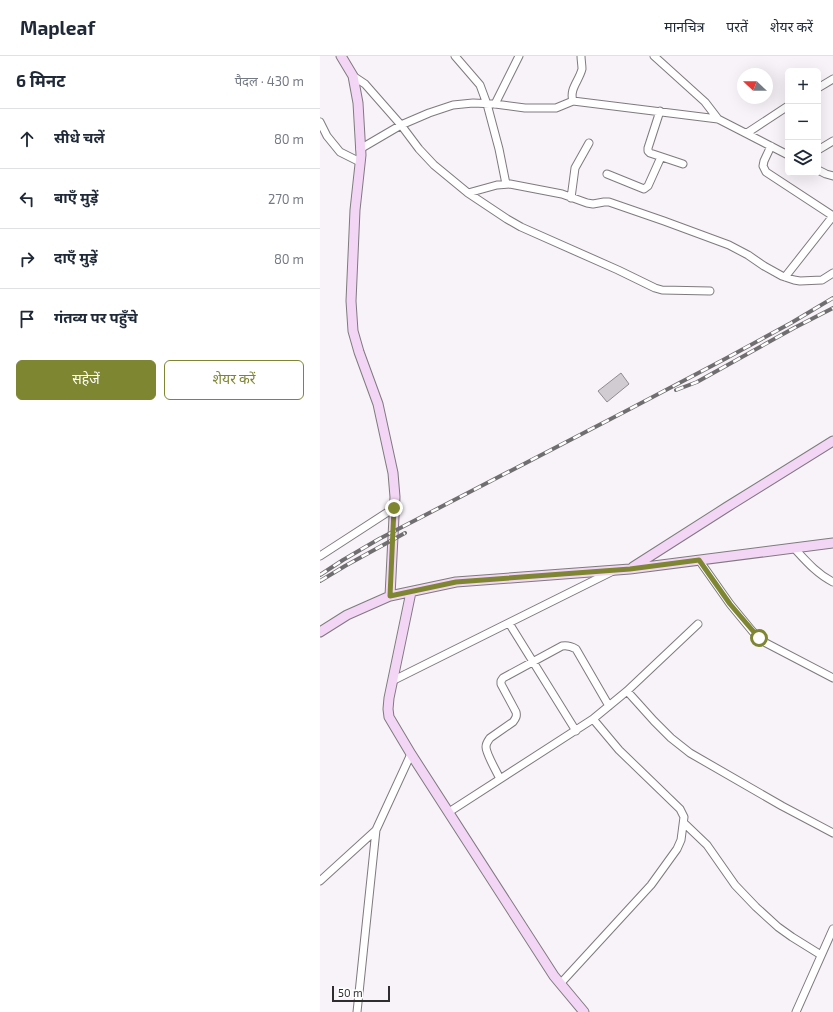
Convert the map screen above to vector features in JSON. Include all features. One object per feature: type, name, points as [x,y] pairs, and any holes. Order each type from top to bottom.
[{"type":"street","points":[[341,56],[353,76],[358,103],[360,162],[355,210],[351,302],[353,331],[378,404],[392,473],[395,497],[390,596]]},
{"type":"street","points":[[456,56],[480,86],[499,149],[506,184]]},
{"type":"street","points":[[495,104],[519,56]]},
{"type":"street","points":[[573,101],[573,88],[582,70],[581,56]]},
{"type":"street","points":[[654,56],[706,102],[718,119]]},
{"type":"street","points":[[353,76],[365,84],[434,165],[468,193],[507,219],[521,227],[618,270],[654,288],[662,290],[710,291]]},
{"type":"street","points":[[821,86],[833,79]]},
{"type":"street","points":[[360,149],[401,125],[429,113],[453,106],[473,103],[526,108],[556,108],[573,101],[718,119],[785,153]]},
{"type":"street","points":[[747,133],[785,108]]},
{"type":"street","points":[[660,111],[648,151],[683,164]]},
{"type":"street","points":[[320,122],[323,138],[340,152],[360,162]]},
{"type":"street","points":[[821,148],[833,141]]},
{"type":"street","points":[[570,198],[575,168],[589,143]]},
{"type":"street","points":[[771,146],[763,166],[766,172],[833,216],[785,277]]},
{"type":"street","points":[[607,174],[644,189],[648,186],[661,157]]},
{"type":"street","points":[[821,172],[833,176]]},
{"type":"street","points":[[468,193],[506,184],[562,194],[587,203],[593,204],[609,202],[729,245],[748,255],[764,266],[794,280],[822,280],[833,273]]},
{"type":"street","points":[[630,569],[833,441]]},
{"type":"street","points":[[320,556],[394,508]]},
{"type":"street","points":[[320,632],[347,614],[390,596],[456,582],[630,569],[833,543]]},
{"type":"street","points":[[794,548],[819,574],[833,582]]},
{"type":"street","points":[[699,560],[730,604],[759,638],[833,678]]},
{"type":"street","points":[[394,680],[615,570]]},
{"type":"street","points":[[411,592],[388,709],[389,717],[411,754],[554,976],[584,1012]]},
{"type":"street","points":[[509,623],[576,731]]},
{"type":"street","points":[[449,812],[593,719],[628,691],[698,624]]},
{"type":"street","points":[[500,779],[487,751],[487,741],[513,722],[517,715],[500,684],[503,678],[562,646],[571,646],[576,649],[609,706]]},
{"type":"street","points":[[628,691],[654,721],[671,738],[690,753],[782,806],[833,833]]},
{"type":"street","points":[[560,984],[651,885],[677,849],[681,840],[684,823],[684,817],[680,809],[619,750],[593,719]]},
{"type":"street","points":[[357,1012],[376,830],[411,754]]},
{"type":"street","points":[[684,823],[707,844],[735,885],[756,907],[778,927],[821,955]]},
{"type":"street","points":[[320,881],[376,830]]},
{"type":"street","points":[[796,1012],[833,929]]},
{"type":"building","points":[[621,373],[629,384],[607,402],[598,391]]},
{"type":"railway","points":[[320,575],[379,539],[723,360],[833,298]]},
{"type":"railway","points":[[676,390],[697,382],[833,308]]},
{"type":"railway","points":[[320,581],[405,533]]},
{"type":"route","points":[[394,508],[390,596],[456,582],[630,569],[699,560],[730,604],[759,638]]}]
